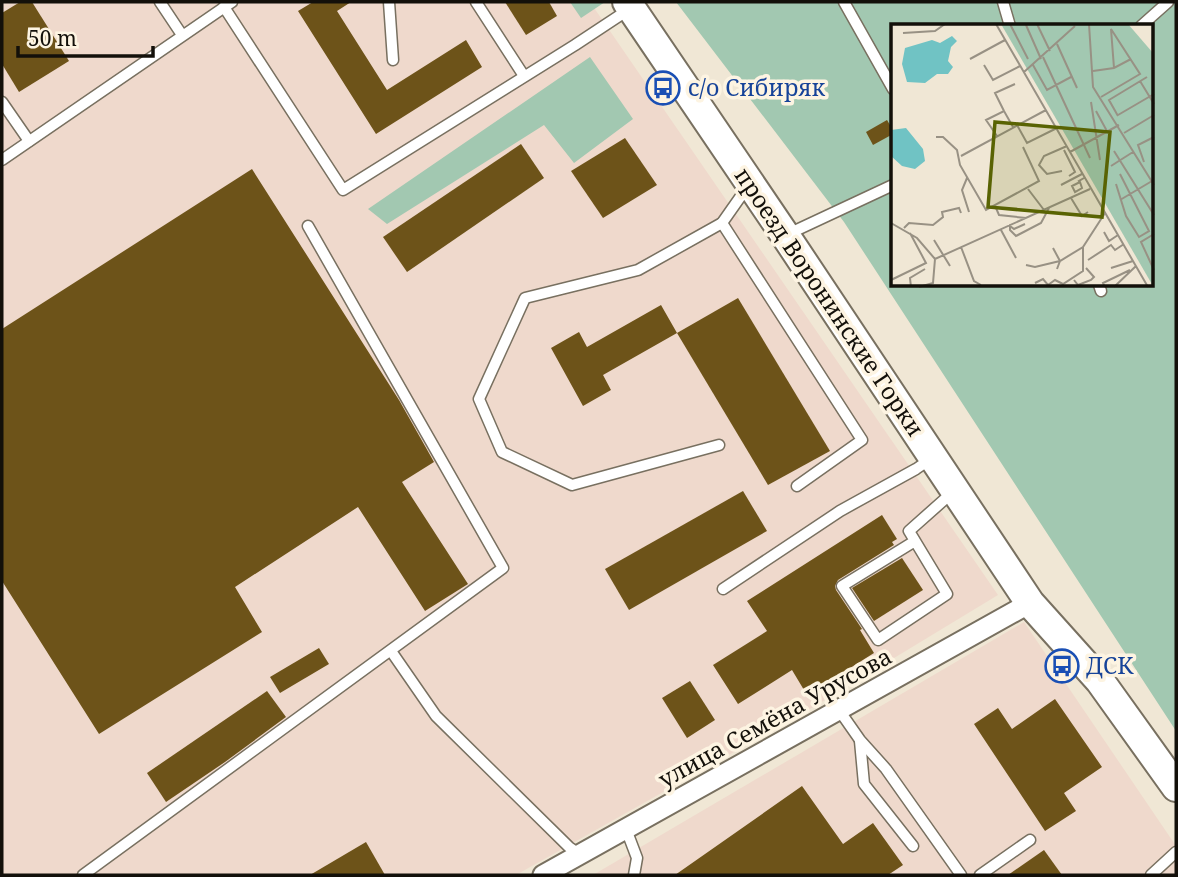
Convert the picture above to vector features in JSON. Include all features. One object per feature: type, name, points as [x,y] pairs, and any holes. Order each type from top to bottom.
[{"type":"street","name":"проезд Воронинские Горки","points":[[629,5],[1030,603],[1100,681],[1176,787]]},
{"type":"street","name":"улица Семёна Урусова","points":[[543,875],[1030,603]]},
{"type":"lane","points":[[159,2],[182,35]]},
{"type":"lane","points":[[389,2],[393,60]]},
{"type":"lane","points":[[476,2],[524,76]]},
{"type":"lane","points":[[844,2],[891,85]]},
{"type":"lane","points":[[1003,2],[1009,24]]},
{"type":"lane","points":[[1143,24],[1164,3]]},
{"type":"lane","points":[[2,160],[228,4],[342,190],[524,76],[629,5]]},
{"type":"lane","points":[[2,102],[29,141]]},
{"type":"lane","points":[[719,445],[572,485],[502,452],[479,399],[525,298],[638,270],[722,223],[750,183]]},
{"type":"lane","points":[[785,235],[891,186]]},
{"type":"lane","points":[[722,223],[862,440],[797,486]]},
{"type":"lane","points":[[83,875],[503,568],[308,226]]},
{"type":"lane","points":[[723,589],[840,511],[933,458]]},
{"type":"lane","points":[[915,541],[842,586],[878,640],[947,594],[909,531],[954,490]]},
{"type":"lane","points":[[391,651],[436,716],[580,855]]},
{"type":"lane","points":[[839,710],[860,740],[886,769],[961,875]]},
{"type":"lane","points":[[860,740],[864,784],[913,846]]},
{"type":"lane","points":[[626,829],[637,858],[634,875]]},
{"type":"lane","points":[[980,875],[1030,840]]},
{"type":"lane","points":[[1151,875],[1176,852]]},
{"type":"shaded area","points":[[2,2],[590,2],[998,595],[805,712],[516,875],[2,875]]},
{"type":"shaded area","points":[[1024,622],[1176,846],[1176,875],[593,875]]},
{"type":"green space","points":[[570,2],[605,2],[581,18]]},
{"type":"green space","points":[[676,2],[1176,2],[1176,731],[844,222]]},
{"type":"green space","points":[[590,57],[633,119],[574,163],[544,125],[387,224],[368,209]]},
{"type":"building","points":[[20,2],[32,2],[69,61],[19,92],[2,64],[2,13]]},
{"type":"building","points":[[313,2],[351,2],[337,11],[387,90],[466,40],[482,67],[376,134],[298,11]]},
{"type":"building","points":[[505,2],[549,2],[557,16],[526,35]]},
{"type":"building","points":[[887,120],[891,127],[891,135],[873,145],[866,132]]},
{"type":"building","points":[[625,138],[657,185],[603,218],[571,171]]},
{"type":"building","points":[[521,144],[544,178],[407,272],[383,237]]},
{"type":"building","points":[[252,169],[399,400],[434,462],[402,482],[468,584],[425,611],[358,507],[235,587],[262,632],[99,734],[2,581],[2,329]]},
{"type":"building","points":[[738,298],[830,451],[768,485],[677,333]]},
{"type":"building","points":[[661,305],[677,333],[603,375],[611,390],[583,406],[551,348],[579,332],[587,347]]},
{"type":"building","points":[[743,491],[767,531],[629,610],[605,569]]},
{"type":"building","points":[[882,515],[897,539],[892,542],[894,545],[838,580],[835,586],[874,653],[807,695],[792,670],[738,704],[713,665],[767,631],[747,601]]},
{"type":"building","points":[[902,558],[923,590],[874,621],[852,588]]},
{"type":"building","points":[[319,648],[329,664],[280,693],[270,677]]},
{"type":"building","points":[[690,681],[715,720],[687,738],[662,698]]},
{"type":"building","points":[[267,691],[286,717],[166,802],[147,773]]},
{"type":"building","points":[[1055,699],[1102,767],[1064,793],[1076,811],[1045,831],[974,724],[998,708],[1012,729]]},
{"type":"building","points":[[802,786],[843,844],[873,823],[903,865],[888,875],[675,875]]},
{"type":"building","points":[[366,842],[385,875],[310,875]]},
{"type":"building","points":[[1044,850],[1062,875],[1008,875]]},
{"type":"place","name":"с/о Сибиряк","points":[[663,88]]},
{"type":"place","name":"ДСК","points":[[1062,666]]}]
